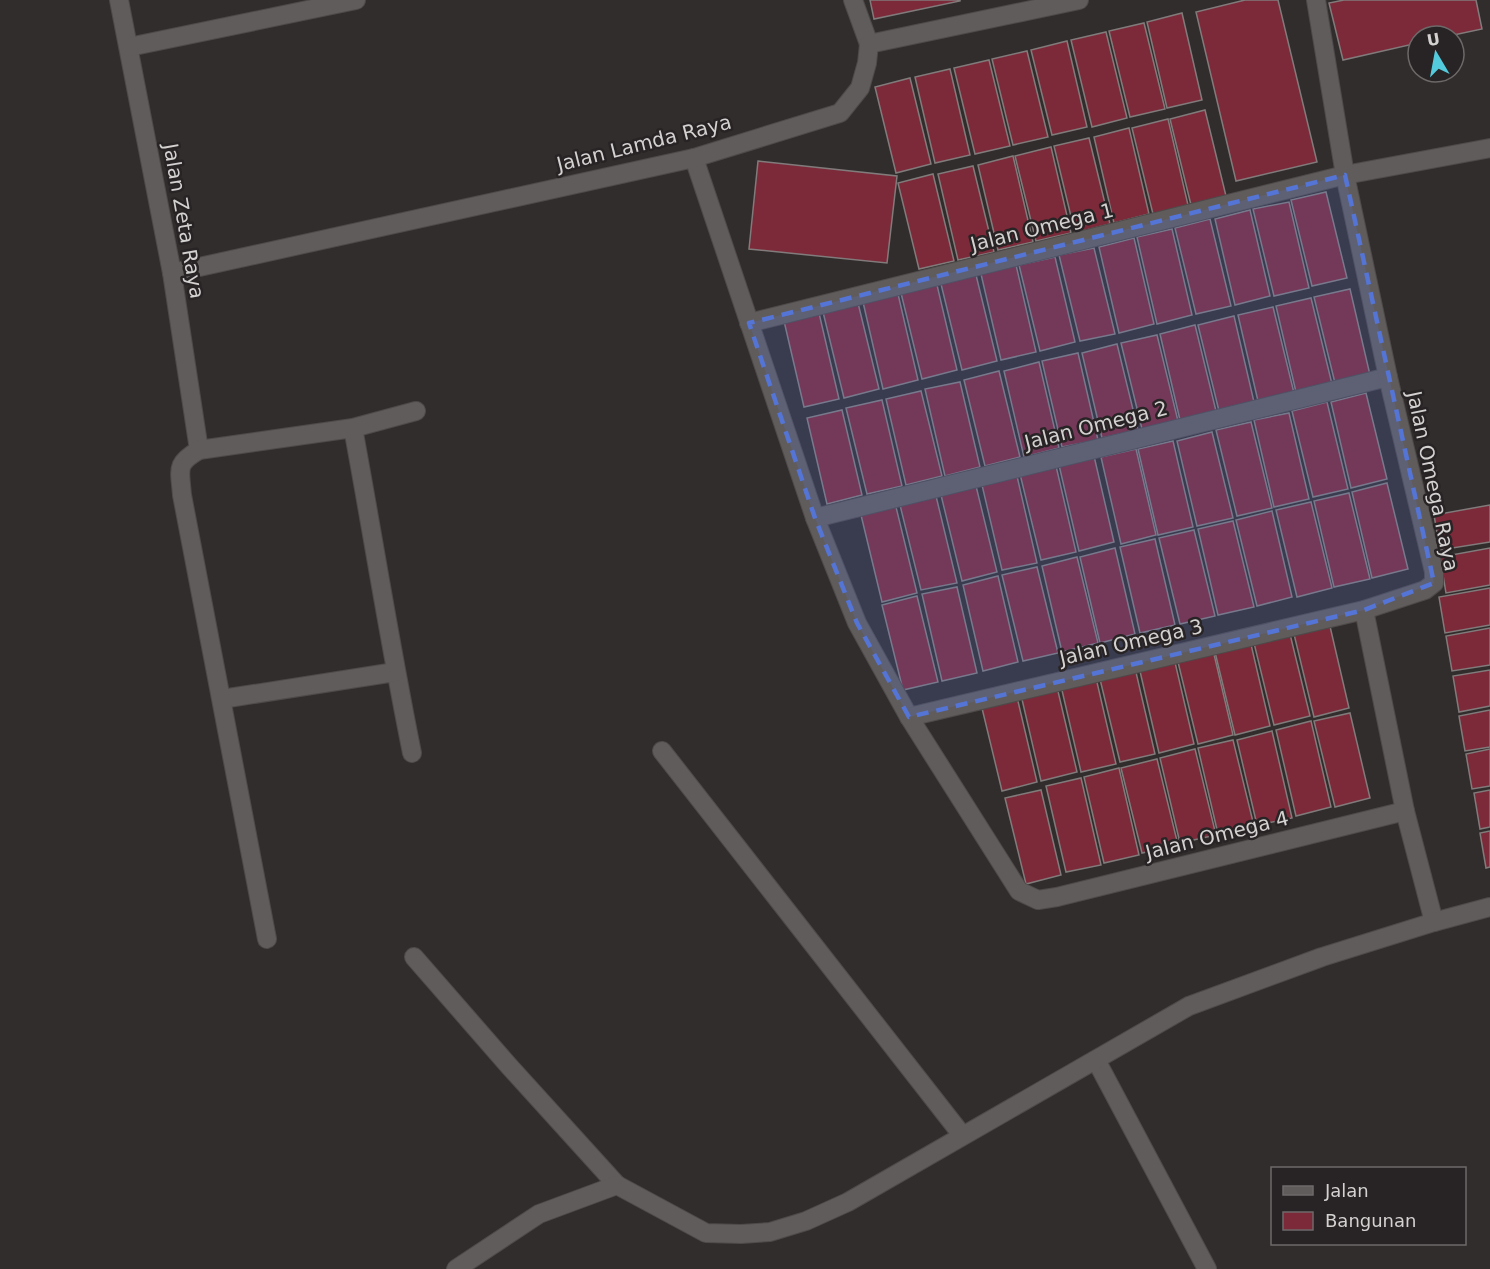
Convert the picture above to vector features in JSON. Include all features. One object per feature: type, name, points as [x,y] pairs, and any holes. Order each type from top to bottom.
[{"type":"street","name":"Jalan Zeta Raya","points":[[119,0],[172,273],[199,450]]},
{"type":"street","points":[[129,47],[356,0]]},
{"type":"street","points":[[854,0],[869,44],[1079,0]]},
{"type":"street","name":"Jalan Omega Raya","points":[[1316,0],[1346,175],[1388,377],[1434,572],[1434,583],[1425,590],[1364,610]]},
{"type":"street","name":"Jalan Lamda Raya","points":[[172,273],[694,158],[840,113],[860,88],[867,63],[869,44]]},
{"type":"street","name":"Jalan Omega 1","points":[[748,322],[1346,175],[1490,148]]},
{"type":"street","points":[[694,158],[814,518],[857,623],[909,717]]},
{"type":"street","name":"Jalan Omega 2","points":[[814,518],[1388,377]]},
{"type":"street","points":[[267,939],[182,495],[180,470],[184,459],[199,450],[353,428],[416,411]]},
{"type":"street","points":[[353,428],[395,672],[412,753]]},
{"type":"street","points":[[1364,610],[1405,811],[1434,922]]},
{"type":"street","name":"Jalan Omega 3","points":[[909,717],[1364,610]]},
{"type":"street","points":[[222,699],[395,672]]},
{"type":"street","name":"Jalan Omega 4","points":[[909,717],[1019,891],[1038,900],[1083,892],[1405,811]]},
{"type":"street","points":[[662,751],[962,1135]]},
{"type":"street","points":[[414,957],[617,1185],[706,1233],[741,1234],[770,1232],[806,1221],[848,1202],[1189,1006],[1322,957],[1490,907]]},
{"type":"street","points":[[1096,1060],[1207,1269]]},
{"type":"street","points":[[456,1269],[539,1214],[617,1185]]},
{"type":"highlighted area","points":[[1345,175],[1434,583],[1364,610],[909,717],[857,623],[815,518],[749,323]]},
{"type":"building","points":[[870,0],[960,0],[960,1],[874,19]]},
{"type":"building","points":[[1245,0],[1278,0],[1317,162],[1236,181],[1196,12]]},
{"type":"building","points":[[1344,0],[1476,0],[1482,29],[1466,32],[1466,24],[1406,24],[1406,46],[1343,60],[1329,3]]},
{"type":"building","points":[[1182,13],[1202,100],[1167,108],[1147,22]]},
{"type":"building","points":[[1144,23],[1165,109],[1130,117],[1109,31]]},
{"type":"building","points":[[1106,32],[1127,118],[1092,127],[1071,40]]},
{"type":"building","points":[[1067,41],[1087,127],[1052,135],[1031,50]]},
{"type":"building","points":[[1027,51],[1048,137],[1013,145],[992,59]]},
{"type":"building","points":[[989,60],[1010,146],[975,154],[954,68]]},
{"type":"building","points":[[950,69],[970,155],[935,163],[915,77]]},
{"type":"building","points":[[910,78],[931,164],[896,173],[875,87]]},
{"type":"building","points":[[1205,110],[1226,196],[1191,205],[1170,119]]},
{"type":"building","points":[[1168,119],[1188,205],[1153,214],[1132,128]]},
{"type":"building","points":[[1129,128],[1149,214],[1114,223],[1094,137]]},
{"type":"building","points":[[1089,138],[1110,224],[1075,233],[1054,146]]},
{"type":"building","points":[[1051,147],[1071,233],[1036,241],[1015,156]]},
{"type":"building","points":[[1013,156],[1033,242],[998,250],[978,165]]},
{"type":"building","points":[[758,161],[897,176],[887,263],[749,249]]},
{"type":"building","points":[[973,166],[994,252],[958,260],[938,174]]},
{"type":"building","points":[[933,174],[954,261],[919,269],[898,183]]},
{"type":"building","points":[[1326,192],[1347,278],[1312,286],[1291,200]]},
{"type":"building","points":[[1289,202],[1309,288],[1274,296],[1253,209]]},
{"type":"building","points":[[1250,210],[1270,296],[1235,305],[1215,219]]},
{"type":"building","points":[[1210,219],[1231,306],[1196,314],[1175,228]]},
{"type":"building","points":[[1172,229],[1192,315],[1157,324],[1137,237]]},
{"type":"building","points":[[1134,238],[1154,324],[1119,333],[1099,247]]},
{"type":"building","points":[[1094,248],[1115,334],[1080,341],[1059,255]]},
{"type":"building","points":[[1055,257],[1075,342],[1040,351],[1019,265]]},
{"type":"building","points":[[1016,265],[1036,352],[1001,360],[981,274]]},
{"type":"building","points":[[976,275],[997,361],[962,370],[941,284]]},
{"type":"building","points":[[937,285],[957,370],[922,379],[901,293]]},
{"type":"building","points":[[1350,289],[1370,375],[1335,383],[1314,297]]},
{"type":"building","points":[[898,294],[918,380],[883,389],[863,302]]},
{"type":"building","points":[[1311,298],[1332,384],[1296,392],[1276,306]]},
{"type":"building","points":[[858,303],[879,389],[844,398],[823,312]]},
{"type":"building","points":[[1273,307],[1294,393],[1258,401],[1238,315]]},
{"type":"building","points":[[819,313],[839,399],[804,407],[784,321]]},
{"type":"building","points":[[1234,316],[1254,402],[1219,411],[1198,325]]},
{"type":"building","points":[[1195,325],[1216,411],[1180,420],[1160,334]]},
{"type":"building","points":[[1157,335],[1178,421],[1142,429],[1121,343]]},
{"type":"building","points":[[1117,344],[1138,430],[1102,438],[1082,353]]},
{"type":"building","points":[[1078,353],[1098,440],[1062,447],[1042,361]]},
{"type":"building","points":[[1039,362],[1059,448],[1024,457],[1004,371]]},
{"type":"building","points":[[999,371],[1020,457],[985,466],[964,380]]},
{"type":"building","points":[[960,382],[980,467],[945,476],[925,389]]},
{"type":"building","points":[[921,391],[942,476],[906,485],[886,399]]},
{"type":"building","points":[[1366,393],[1387,479],[1351,488],[1331,402]]},
{"type":"building","points":[[882,400],[902,486],[867,494],[846,408]]},
{"type":"building","points":[[1327,402],[1348,489],[1313,497],[1292,411]]},
{"type":"building","points":[[842,410],[862,495],[827,504],[807,418]]},
{"type":"building","points":[[1289,413],[1309,499],[1274,507],[1254,420]]},
{"type":"building","points":[[1251,422],[1272,508],[1237,516],[1216,430]]},
{"type":"building","points":[[1212,432],[1233,518],[1197,526],[1177,441]]},
{"type":"building","points":[[1173,441],[1193,527],[1158,535],[1138,449]]},
{"type":"building","points":[[1136,449],[1156,535],[1121,544],[1101,457]]},
{"type":"building","points":[[1094,456],[1114,542],[1079,551],[1059,465]]},
{"type":"building","points":[[1056,466],[1076,552],[1041,560],[1020,474]]},
{"type":"building","points":[[1017,476],[1037,563],[1002,570],[982,485]]},
{"type":"building","points":[[1387,483],[1408,569],[1372,578],[1352,492]]},
{"type":"building","points":[[976,486],[997,572],[962,581],[941,495]]},
{"type":"building","points":[[1349,493],[1370,579],[1334,587],[1314,501]]},
{"type":"building","points":[[936,496],[957,583],[921,590],[900,505]]},
{"type":"building","points":[[1311,502],[1332,588],[1297,597],[1276,510]]},
{"type":"building","points":[[1490,505],[1490,542],[1440,550],[1434,515]]},
{"type":"building","points":[[896,507],[917,593],[882,602],[861,515]]},
{"type":"building","points":[[1272,511],[1292,597],[1257,606],[1236,520]]},
{"type":"building","points":[[1233,521],[1254,607],[1218,615],[1198,529]]},
{"type":"building","points":[[1194,530],[1215,616],[1180,624],[1159,538]]},
{"type":"building","points":[[1155,539],[1175,625],[1140,633],[1120,547]]},
{"type":"building","points":[[1115,548],[1135,634],[1100,643],[1080,557]]},
{"type":"building","points":[[1490,548],[1490,585],[1446,593],[1440,557]]},
{"type":"building","points":[[1077,557],[1098,643],[1062,652],[1042,566]]},
{"type":"building","points":[[1037,567],[1058,653],[1023,661],[1002,575]]},
{"type":"building","points":[[998,576],[1018,662],[983,671],[963,585]]},
{"type":"building","points":[[957,587],[977,673],[942,681],[922,594]]},
{"type":"building","points":[[1490,588],[1490,625],[1445,633],[1439,597]]},
{"type":"building","points":[[917,596],[938,682],[903,690],[882,605]]},
{"type":"building","points":[[1329,622],[1349,708],[1314,717],[1293,630]]},
{"type":"building","points":[[1490,628],[1490,665],[1452,671],[1446,636]]},
{"type":"building","points":[[1289,630],[1310,716],[1274,725],[1253,639]]},
{"type":"building","points":[[1250,640],[1270,726],[1235,735],[1214,648]]},
{"type":"building","points":[[1213,650],[1233,735],[1198,744],[1177,658]]},
{"type":"building","points":[[1174,658],[1194,744],[1159,753],[1139,667]]},
{"type":"building","points":[[1135,668],[1155,754],[1120,762],[1099,675]]},
{"type":"building","points":[[1490,670],[1490,706],[1459,712],[1453,676]]},
{"type":"building","points":[[1096,678],[1116,764],[1081,772],[1061,686]]},
{"type":"building","points":[[1057,687],[1077,772],[1041,781],[1021,695]]},
{"type":"building","points":[[1017,697],[1037,782],[1002,791],[981,704]]},
{"type":"building","points":[[1490,710],[1490,747],[1465,751],[1459,716]]},
{"type":"building","points":[[1350,713],[1370,798],[1335,807],[1314,721]]},
{"type":"building","points":[[1311,721],[1331,807],[1296,816],[1276,730]]},
{"type":"building","points":[[1272,731],[1292,818],[1257,825],[1237,740]]},
{"type":"building","points":[[1233,740],[1254,826],[1218,834],[1198,748]]},
{"type":"building","points":[[1195,749],[1216,835],[1180,843],[1160,758]]},
{"type":"building","points":[[1490,749],[1490,786],[1472,789],[1466,754]]},
{"type":"building","points":[[1157,759],[1178,845],[1142,853],[1121,768]]},
{"type":"building","points":[[1119,768],[1139,855],[1104,863],[1084,777]]},
{"type":"building","points":[[1081,778],[1101,865],[1066,872],[1046,786]]},
{"type":"building","points":[[1041,790],[1061,875],[1026,884],[1005,798]]},
{"type":"building","points":[[1490,790],[1490,827],[1480,829],[1474,793]]},
{"type":"building","points":[[1490,831],[1490,867],[1486,868],[1480,833]]}]
